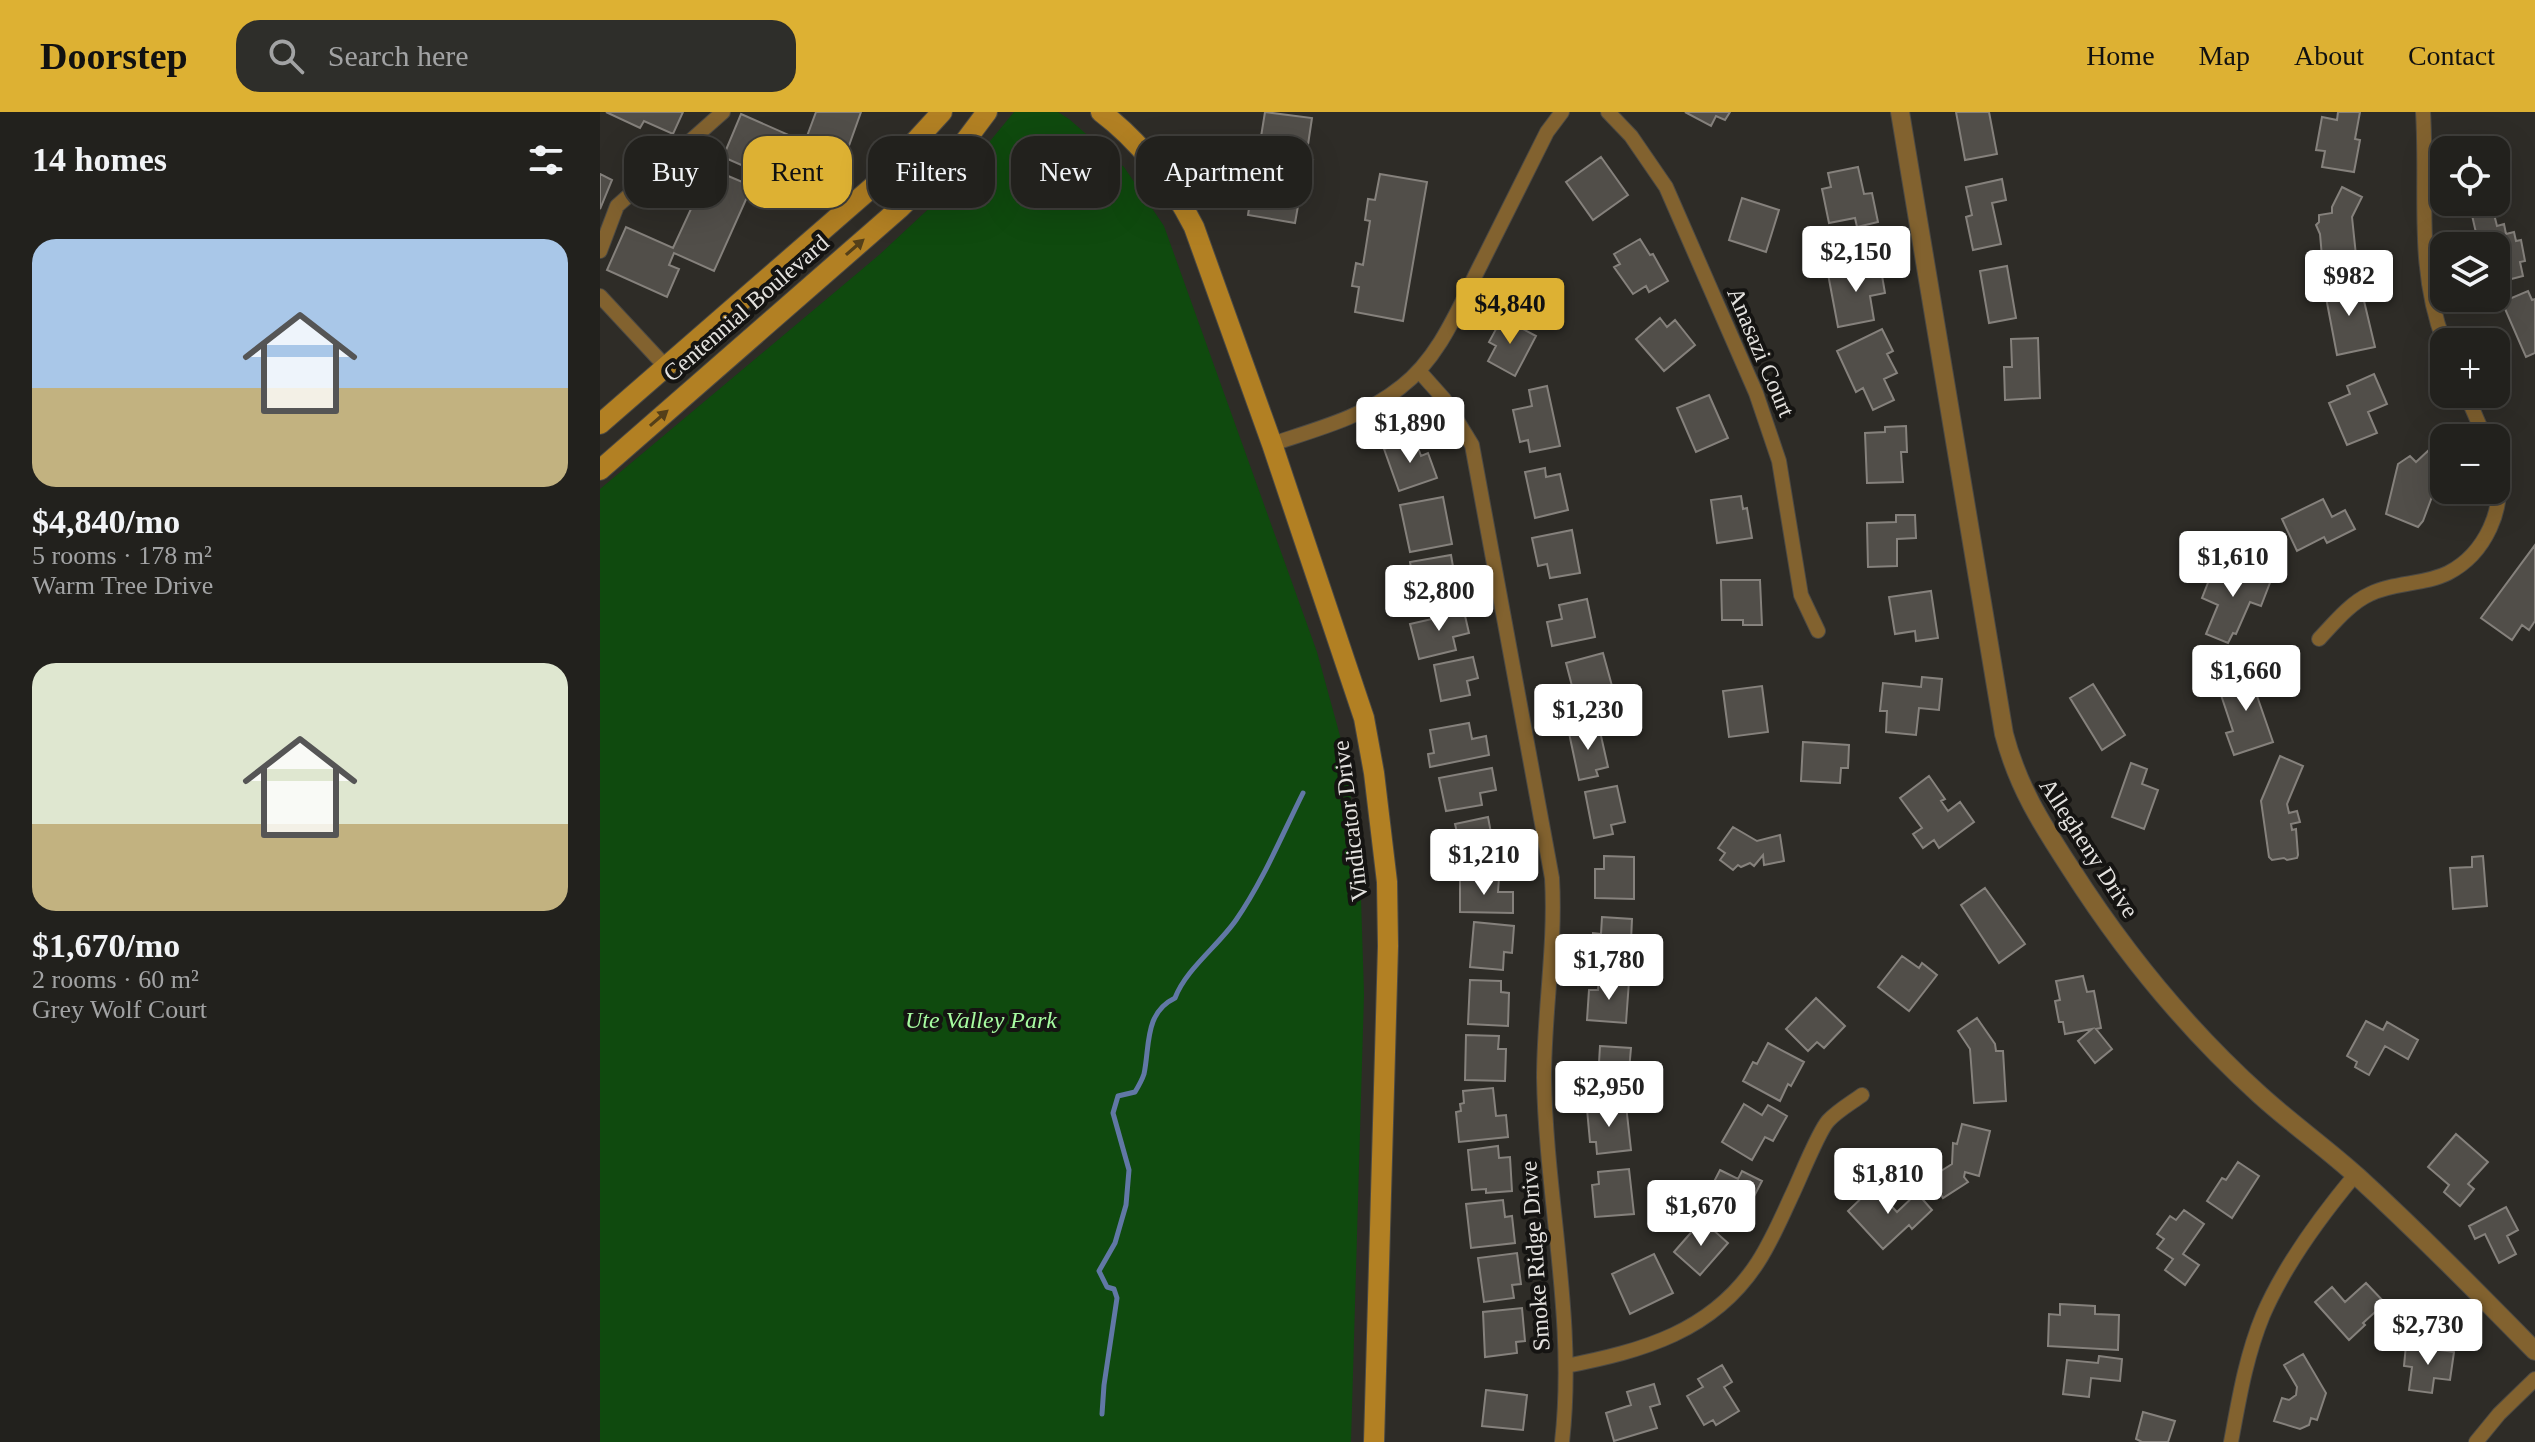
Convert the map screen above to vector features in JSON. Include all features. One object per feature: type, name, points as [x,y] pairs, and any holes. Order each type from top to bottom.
[{"type":"main road","name":"Centennial Boulevard","points":[[600,424],[877,183],[942,112]]},
{"type":"main road","name":"Centennial Boulevard","points":[[600,470],[900,208],[960,148],[987,112]]},
{"type":"main road","name":"Vindicator Drive","points":[[1101,112],[1119,125],[1146,153],[1180,199],[1194,227],[1272,444],[1364,718],[1387,882],[1388,946],[1374,1442]]},
{"type":"street","points":[[600,251],[617,206],[723,112]]},
{"type":"street","points":[[1272,444],[1364,410],[1401,387],[1419,371],[1436,349],[1547,132],[1562,112]]},
{"type":"street","name":"Anasazi Court","points":[[1608,112],[1631,136],[1666,187],[1756,393],[1779,461],[1801,595],[1818,631]]},
{"type":"street","name":"Allegheny Drive","points":[[1900,112],[2004,734],[2013,768],[2029,804],[2095,907],[2165,998],[2210,1047],[2355,1175],[2535,1351]]},
{"type":"street","points":[[2423,112],[2424,250],[2439,328]]},
{"type":"street","points":[[600,296],[666,367]]},
{"type":"street","name":"Smoke Ridge Drive","points":[[1419,371],[1444,399],[1472,445],[1552,878],[1554,910],[1544,1079],[1566,1366],[1562,1442]]},
{"type":"street","points":[[2319,639],[2343,613],[2368,594],[2447,573],[2466,560],[2493,524],[2498,504]]},
{"type":"street","points":[[1566,1366],[1660,1343],[1713,1310],[1757,1264],[1827,1122],[1862,1095]]},
{"type":"street","points":[[2231,1442],[2245,1370],[2264,1314],[2323,1213],[2355,1175]]},
{"type":"street","points":[[2476,1442],[2535,1379]]},
{"type":"green space","name":"Ute Valley Park","points":[[1014,112],[1058,112],[1088,136],[1011,136],[1011,208],[1120,208],[1120,164],[1136,185],[1136,208],[1152,208],[1164,226],[1317,652],[1345,754],[1360,867],[1364,994],[1351,1442],[600,1442],[600,489],[879,255],[929,208],[995,208],[994,136]]},
{"type":"building","points":[[606,112],[683,112],[673,134],[644,121],[640,128]]},
{"type":"building","points":[[816,112],[861,112],[852,137],[807,136]]},
{"type":"building","points":[[1265,112],[1312,118],[1309,136],[1261,136]]},
{"type":"building","points":[[1685,112],[1730,112],[1725,120],[1716,116],[1711,126]]},
{"type":"building","points":[[1956,112],[1989,112],[1997,154],[1965,160]]},
{"type":"building","points":[[2338,112],[2360,112],[2355,139],[2360,140],[2354,172],[2322,167],[2325,151],[2316,150],[2322,117],[2337,120]]},
{"type":"building","points":[[741,114],[791,136],[743,136],[743,166],[727,159],[727,147]]},
{"type":"building","points":[[1601,157],[1628,195],[1593,220],[1566,182]]},
{"type":"building","points":[[1858,167],[1864,194],[1872,193],[1878,222],[1857,227],[1855,218],[1829,223],[1822,189],[1831,187],[1828,173]]},
{"type":"building","points":[[600,174],[612,180],[600,209]]},
{"type":"building","points":[[1380,174],[1427,182],[1403,321],[1355,312],[1359,287],[1352,286],[1356,263],[1363,265],[1370,221],[1365,220],[1368,199],[1375,200]]},
{"type":"building","points":[[727,176],[743,182],[743,206],[714,271],[674,253],[669,265],[679,269],[667,297],[607,270],[626,227],[673,248],[691,208],[727,208]]},
{"type":"building","points":[[2002,179],[2006,200],[1992,203],[2001,244],[1973,250],[1966,217],[1972,215],[1966,187]]},
{"type":"building","points":[[2342,187],[2362,197],[2352,217],[2357,265],[2323,268],[2320,234],[2316,225],[2319,215],[2332,213]]},
{"type":"building","points":[[1742,198],[1779,210],[1766,252],[1729,240]]},
{"type":"building","points":[[1249,208],[1298,208],[1295,223],[1248,215]]},
{"type":"building","points":[[2472,216],[2494,216],[2497,226],[2504,224],[2506,232],[2476,232]]},
{"type":"building","points":[[2514,232],[2516,241],[2521,240],[2525,261],[2520,262],[2523,276],[2510,279],[2510,233]]},
{"type":"building","points":[[1640,239],[1650,255],[1653,254],[1668,281],[1649,292],[1646,286],[1633,294],[1614,267],[1620,264],[1614,254]]},
{"type":"building","points":[[1880,264],[1885,293],[1870,296],[1874,320],[1838,327],[1828,274]]},
{"type":"building","points":[[2007,266],[2016,318],[1989,323],[1980,271]]},
{"type":"building","points":[[2359,280],[2375,347],[2337,355],[2324,287]]},
{"type":"building","points":[[2528,291],[2532,300],[2535,299],[2535,353],[2526,357],[2506,312],[2510,312],[2510,299]]},
{"type":"building","points":[[1502,318],[1536,336],[1515,376],[1488,361],[1496,346],[1489,342]]},
{"type":"building","points":[[1660,318],[1667,327],[1675,320],[1695,345],[1664,371],[1636,339]]},
{"type":"building","points":[[1882,329],[1893,351],[1887,354],[1897,373],[1884,379],[1894,400],[1873,410],[1863,388],[1856,392],[1837,351]]},
{"type":"building","points":[[2038,338],[2040,398],[2005,400],[2004,367],[2012,367],[2011,339]]},
{"type":"building","points":[[2374,374],[2387,404],[2368,412],[2377,433],[2347,445],[2329,403],[2350,394],[2347,386]]},
{"type":"building","points":[[1547,386],[1560,446],[1530,452],[1528,440],[1520,442],[1513,410],[1532,406],[1529,390]]},
{"type":"building","points":[[1709,395],[1728,438],[1696,452],[1677,408]]},
{"type":"building","points":[[1906,426],[1907,452],[1901,452],[1903,482],[1867,483],[1865,433],[1885,432],[1885,427]]},
{"type":"building","points":[[1415,439],[1421,456],[1428,453],[1437,478],[1399,491],[1384,449]]},
{"type":"building","points":[[2430,449],[2430,502],[2418,527],[2386,514],[2398,464],[2410,456],[2416,462]]},
{"type":"building","points":[[1545,468],[1546,477],[1560,474],[1568,510],[1535,518],[1525,472]]},
{"type":"building","points":[[1741,496],[1743,509],[1747,508],[1752,538],[1717,543],[1711,500]]},
{"type":"building","points":[[1443,497],[1452,544],[1410,552],[1400,505]]},
{"type":"building","points":[[2323,499],[2332,517],[2345,510],[2355,529],[2327,543],[2324,537],[2297,551],[2282,519]]},
{"type":"building","points":[[1896,515],[1915,515],[1916,538],[1897,539],[1897,566],[1868,567],[1867,523],[1896,522]]},
{"type":"building","points":[[1572,530],[1580,573],[1550,578],[1547,564],[1538,566],[1532,538]]},
{"type":"building","points":[[2535,545],[2535,621],[2529,630],[2522,625],[2512,640],[2481,618]]},
{"type":"building","points":[[1451,555],[1456,584],[1444,586],[1447,602],[1418,607],[1410,562]]},
{"type":"building","points":[[2215,565],[2240,576],[2243,569],[2271,580],[2261,606],[2250,602],[2236,634],[2233,633],[2228,643],[2206,634],[2218,605],[2202,598]]},
{"type":"building","points":[[1721,580],[1760,580],[1762,625],[1743,625],[1743,620],[1722,620]]},
{"type":"building","points":[[1931,591],[1938,638],[1916,641],[1915,631],[1895,634],[1889,597]]},
{"type":"building","points":[[1587,599],[1595,637],[1552,646],[1547,622],[1562,619],[1559,605]]},
{"type":"building","points":[[1463,607],[1469,633],[1453,637],[1456,650],[1419,659],[1410,624],[1445,616],[1444,611]]},
{"type":"building","points":[[1603,653],[1615,697],[1583,705],[1585,712],[1568,716],[1560,689],[1572,686],[1566,663]]},
{"type":"building","points":[[1473,657],[1478,678],[1467,681],[1470,695],[1441,701],[1434,665]]},
{"type":"building","points":[[2262,672],[2269,693],[2257,696],[2273,742],[2234,755],[2226,733],[2233,731],[2218,686]]},
{"type":"building","points":[[1922,677],[1942,679],[1939,710],[1919,708],[1916,735],[1886,732],[1887,711],[1880,711],[1883,683],[1921,687]]},
{"type":"building","points":[[2093,684],[2125,735],[2102,750],[2070,698]]},
{"type":"building","points":[[1762,686],[1768,732],[1729,737],[1723,691]]},
{"type":"building","points":[[1469,723],[1472,739],[1486,736],[1489,755],[1430,767],[1428,754],[1434,753],[1430,730]]},
{"type":"building","points":[[1599,727],[1608,767],[1596,770],[1598,776],[1579,780],[1569,733]]},
{"type":"building","points":[[1803,742],[1849,745],[1848,768],[1841,768],[1840,783],[1801,781]]},
{"type":"building","points":[[2280,756],[2303,766],[2287,804],[2289,813],[2297,811],[2300,822],[2291,824],[2292,830],[2296,829],[2298,855],[2287,860],[2272,860],[2261,801]]},
{"type":"building","points":[[2131,763],[2147,769],[2142,784],[2158,790],[2144,829],[2112,817]]},
{"type":"building","points":[[1492,768],[1496,790],[1480,793],[1482,805],[1446,811],[1439,778]]},
{"type":"building","points":[[1929,776],[1945,799],[1941,801],[1948,811],[1960,802],[1974,822],[1939,848],[1934,840],[1923,848],[1913,834],[1922,828],[1900,798]]},
{"type":"building","points":[[1617,786],[1625,822],[1611,825],[1613,834],[1594,838],[1585,792]]},
{"type":"building","points":[[1488,817],[1491,833],[1498,831],[1504,858],[1465,867],[1455,824]]},
{"type":"building","points":[[1733,827],[1757,841],[1780,835],[1784,861],[1764,865],[1763,855],[1754,866],[1750,863],[1741,867],[1738,865],[1733,870],[1720,860],[1725,853],[1718,848]]},
{"type":"building","points":[[1604,856],[1634,857],[1634,899],[1595,898],[1595,869],[1604,869]]},
{"type":"building","points":[[2483,856],[2487,906],[2453,909],[2450,868],[2472,867],[2472,857]]},
{"type":"building","points":[[1460,878],[1499,878],[1498,892],[1513,892],[1513,913],[1460,912]]},
{"type":"building","points":[[1985,888],[2025,944],[1999,963],[1961,905]]},
{"type":"building","points":[[1602,917],[1632,919],[1630,963],[1591,961],[1593,933],[1601,934]]},
{"type":"building","points":[[1474,922],[1514,926],[1512,953],[1504,952],[1503,970],[1470,967]]},
{"type":"building","points":[[1902,956],[1919,968],[1922,963],[1937,975],[1909,1011],[1878,987]]},
{"type":"building","points":[[2083,976],[2087,992],[2094,991],[2101,1028],[2096,1029],[2112,1049],[2095,1063],[2078,1041],[2092,1029],[2065,1034],[2055,1001],[2060,1000],[2056,981]]},
{"type":"building","points":[[1599,979],[1629,981],[1626,1023],[1587,1020],[1589,990],[1598,990]]},
{"type":"building","points":[[1470,980],[1501,981],[1501,992],[1509,993],[1508,1026],[1468,1024]]},
{"type":"building","points":[[1816,998],[1845,1026],[1824,1048],[1817,1042],[1808,1051],[1786,1029]]},
{"type":"building","points":[[1977,1018],[1995,1044],[1996,1051],[2003,1051],[2006,1101],[1974,1103],[1970,1049],[1958,1031]]},
{"type":"building","points":[[2366,1021],[2383,1030],[2387,1022],[2418,1040],[2408,1059],[2385,1046],[2369,1075],[2355,1067],[2357,1062],[2347,1056]]},
{"type":"building","points":[[1466,1035],[1499,1036],[1498,1049],[1506,1049],[1505,1081],[1465,1080]]},
{"type":"building","points":[[1768,1043],[1804,1062],[1780,1101],[1743,1081]]},
{"type":"building","points":[[1600,1046],[1631,1048],[1627,1093],[1588,1090],[1590,1063],[1599,1063]]},
{"type":"building","points":[[1493,1088],[1496,1116],[1506,1115],[1508,1137],[1459,1142],[1456,1112],[1461,1111],[1460,1104],[1464,1103],[1463,1091]]},
{"type":"building","points":[[1744,1104],[1762,1115],[1768,1105],[1787,1116],[1773,1141],[1765,1137],[1752,1160],[1722,1142]]},
{"type":"building","points":[[1626,1105],[1631,1150],[1597,1154],[1596,1142],[1590,1142],[1587,1109]]},
{"type":"building","points":[[1962,1124],[1990,1131],[1979,1176],[1965,1172],[1968,1182],[1943,1198],[1930,1178],[1952,1164],[1953,1143],[1957,1144]]},
{"type":"building","points":[[2456,1134],[2488,1162],[2468,1184],[2474,1189],[2460,1206],[2444,1192],[2449,1185],[2428,1167]]},
{"type":"building","points":[[1498,1146],[1499,1158],[1510,1157],[1512,1191],[1486,1193],[1486,1189],[1472,1190],[1468,1150]]},
{"type":"building","points":[[2238,1162],[2259,1176],[2232,1218],[2207,1201],[2222,1178],[2226,1180]]},
{"type":"building","points":[[1629,1169],[1634,1214],[1595,1217],[1592,1185],[1599,1184],[1598,1172]]},
{"type":"building","points":[[1720,1170],[1738,1179],[1742,1171],[1762,1181],[1749,1206],[1740,1202],[1732,1218],[1703,1203]]},
{"type":"building","points":[[1873,1187],[1897,1212],[1917,1193],[1932,1210],[1912,1229],[1909,1225],[1883,1249],[1848,1211]]},
{"type":"building","points":[[1503,1200],[1505,1217],[1512,1216],[1515,1243],[1471,1248],[1466,1204]]},
{"type":"building","points":[[2506,1207],[2518,1230],[2507,1236],[2516,1254],[2499,1263],[2485,1234],[2475,1239],[2469,1226]]},
{"type":"building","points":[[2184,1210],[2204,1224],[2183,1254],[2199,1265],[2185,1285],[2165,1270],[2173,1259],[2157,1248],[2164,1239],[2157,1234],[2170,1216],[2176,1220]]},
{"type":"building","points":[[1702,1220],[1728,1243],[1700,1275],[1674,1252]]},
{"type":"building","points":[[1517,1253],[1521,1284],[1512,1285],[1514,1298],[1484,1302],[1478,1258]]},
{"type":"building","points":[[1654,1254],[1673,1293],[1630,1314],[1612,1274]]},
{"type":"building","points":[[2366,1283],[2385,1303],[2349,1340],[2315,1302],[2332,1287],[2345,1302]]},
{"type":"building","points":[[2060,1304],[2095,1306],[2095,1314],[2119,1315],[2118,1350],[2048,1346],[2049,1314],[2060,1315]]},
{"type":"building","points":[[1522,1308],[1525,1341],[1516,1342],[1517,1353],[1485,1357],[1483,1312]]},
{"type":"building","points":[[2406,1345],[2454,1352],[2450,1380],[2434,1378],[2432,1393],[2409,1390],[2412,1367],[2404,1366]]},
{"type":"building","points":[[2303,1354],[2326,1393],[2317,1420],[2311,1418],[2309,1425],[2300,1429],[2274,1421],[2282,1398],[2289,1400],[2296,1395],[2297,1387],[2284,1365]]},
{"type":"building","points":[[2099,1356],[2122,1359],[2120,1381],[2091,1378],[2089,1397],[2063,1394],[2067,1360],[2098,1363]]},
{"type":"building","points":[[1722,1365],[1732,1382],[1724,1387],[1739,1411],[1716,1425],[1713,1420],[1704,1425],[1687,1396],[1703,1387],[1698,1379]]},
{"type":"building","points":[[1654,1384],[1660,1404],[1650,1407],[1657,1428],[1614,1441],[1606,1413],[1631,1405],[1627,1392]]},
{"type":"building","points":[[1486,1390],[1527,1395],[1523,1430],[1482,1426]]},
{"type":"building","points":[[2143,1412],[2175,1421],[2168,1442],[2142,1442],[2136,1439]]},
{"type":"waterway","points":[[1102,1414],[1117,1298],[1114,1289],[1107,1287],[1099,1271],[1115,1243],[1126,1205],[1129,1170],[1113,1113],[1118,1096],[1135,1092],[1144,1074],[1150,1031],[1158,1012],[1175,998],[1194,967],[1229,930],[1246,905],[1303,793]]}]
